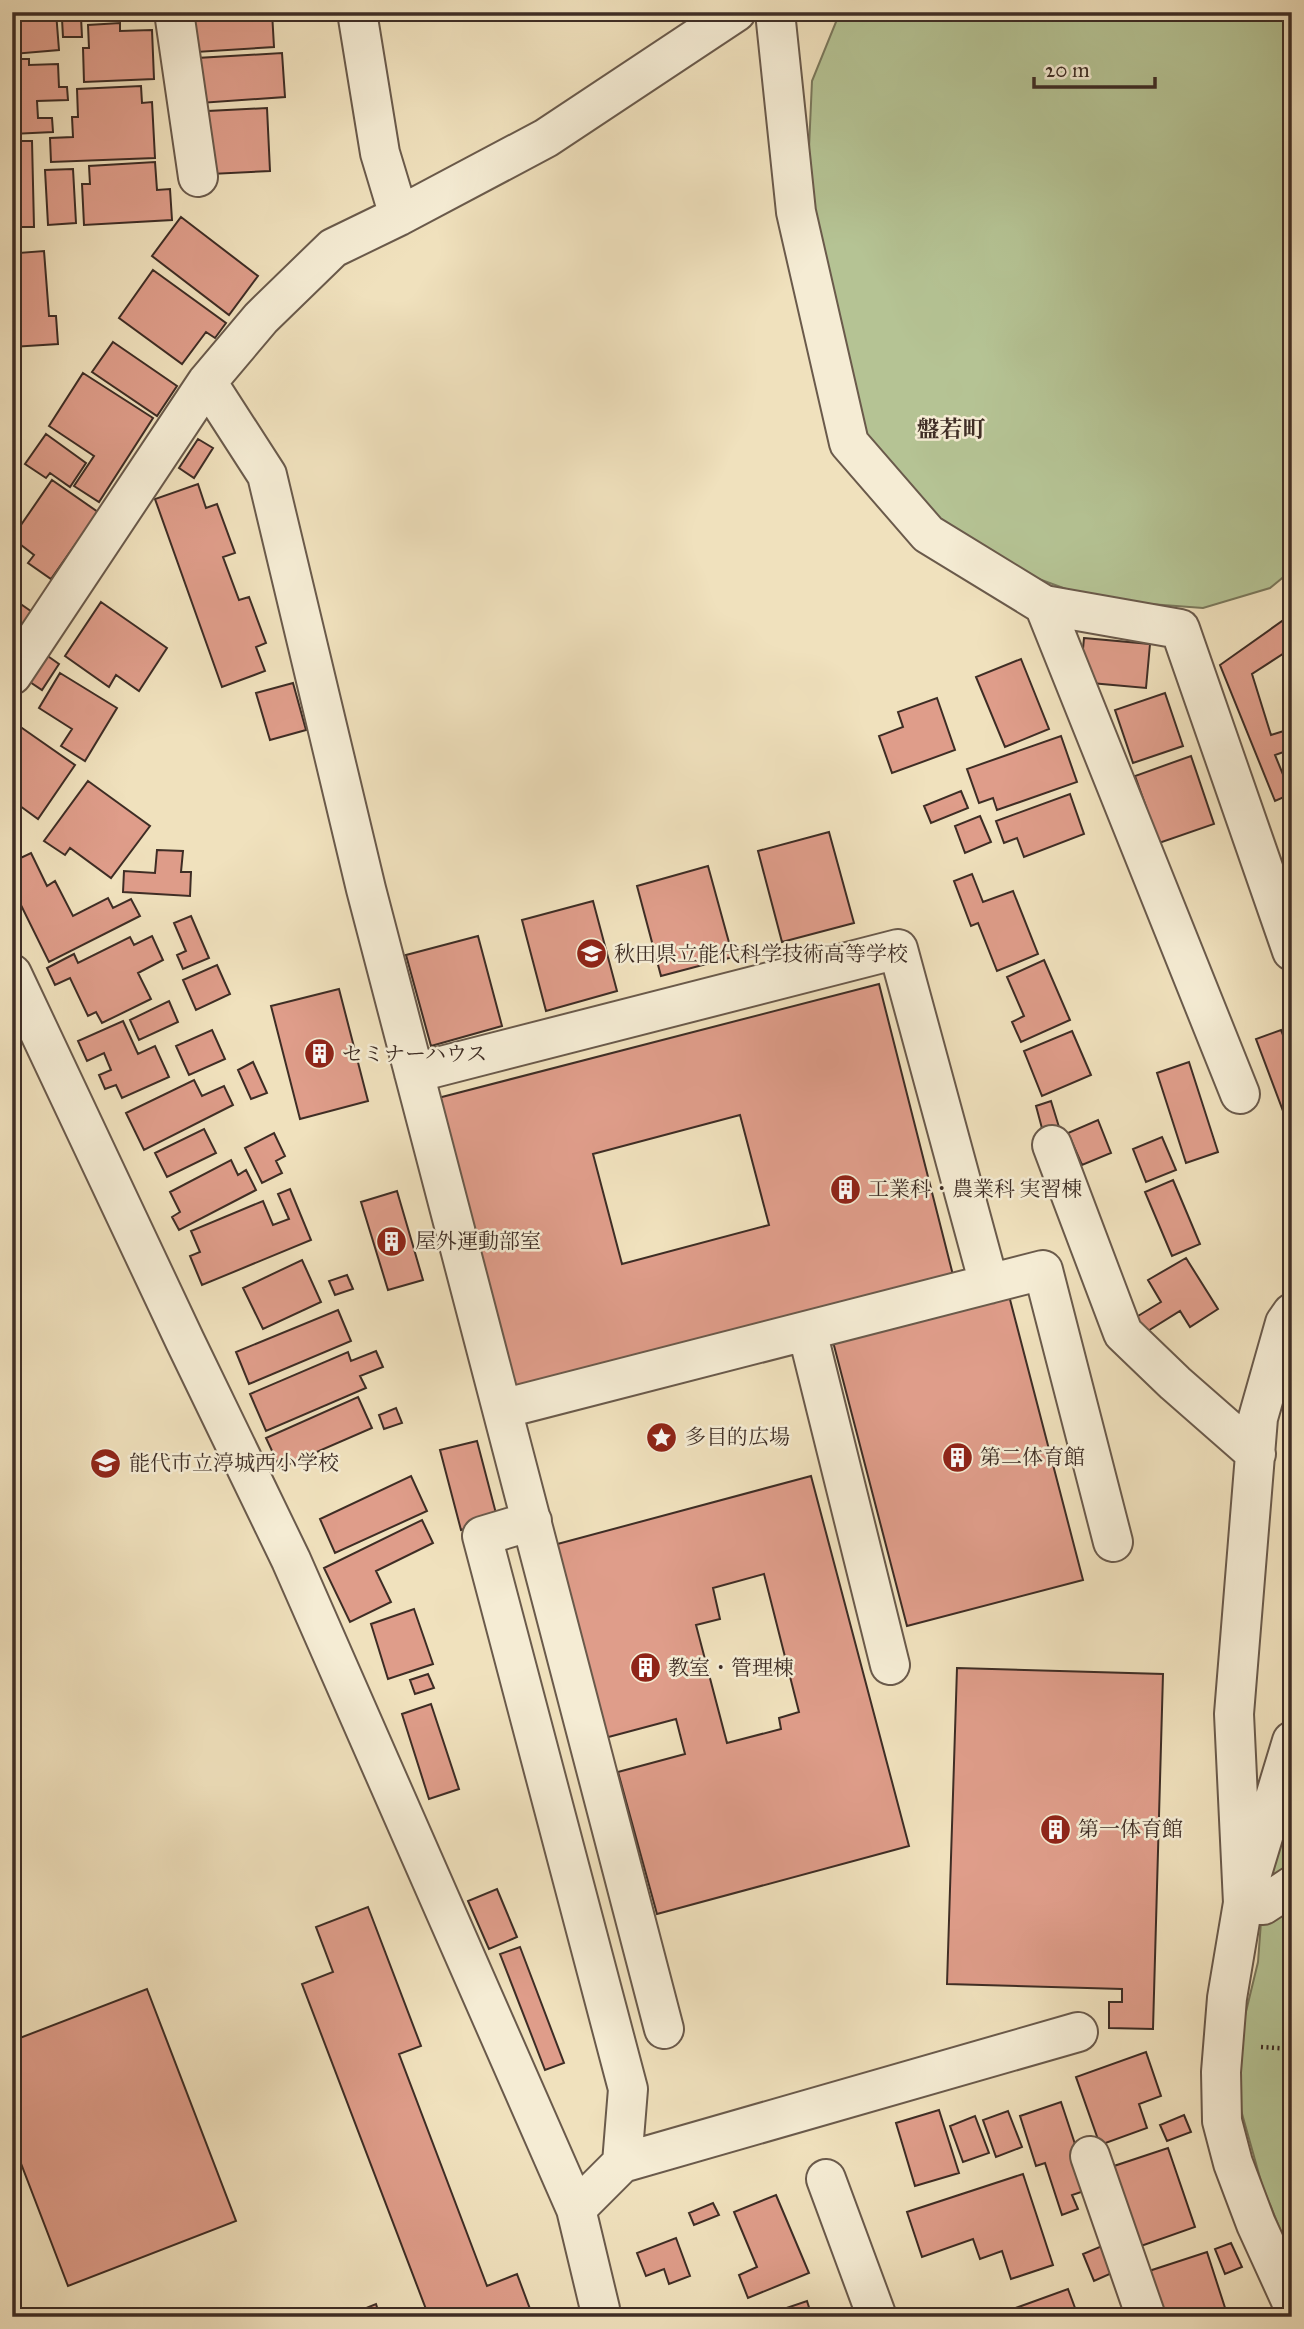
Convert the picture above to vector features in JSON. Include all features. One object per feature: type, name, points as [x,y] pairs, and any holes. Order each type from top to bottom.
[{"type":"street","points":[[174,12],[198,177]]},
{"type":"street","points":[[357,12],[380,153],[399,216]]},
{"type":"street","points":[[12,674],[207,382],[261,318],[333,248],[547,138],[736,12]]},
{"type":"street","points":[[775,12],[796,212],[849,443],[928,534],[1044,605],[1180,629],[1292,951]]},
{"type":"street","points":[[207,382],[267,475],[366,889],[664,2029]]},
{"type":"street","points":[[1044,605],[1240,1094]]},
{"type":"street","points":[[414,1073],[898,949],[989,1284]]},
{"type":"street","points":[[12,974],[291,1560],[576,2209],[600,2317]]},
{"type":"street","points":[[1052,1145],[1124,1333],[1175,1383],[1256,1454]]},
{"type":"street","points":[[502,1409],[1043,1270],[1113,1542]]},
{"type":"street","points":[[1243,1903],[1234,1714],[1258,1418],[1285,1323],[1292,1313]]},
{"type":"street","points":[[807,1331],[890,1665]]},
{"type":"street","points":[[532,1521],[482,1536],[628,2089],[622,2164]]},
{"type":"street","points":[[1292,1741],[1243,1903],[1227,1998],[1221,2072],[1222,2121],[1233,2163],[1292,2303]]},
{"type":"street","points":[[1243,1903],[1263,1905],[1292,1886]]},
{"type":"street","points":[[576,2209],[622,2164],[1078,2032]]},
{"type":"street","points":[[1090,2156],[1146,2317]]},
{"type":"street","points":[[826,2179],[877,2317]]},
{"type":"green space","points":[[585,12],[688,12],[679,16],[597,18]]},
{"type":"green space","points":[[840,12],[1292,12],[1292,570],[1270,588],[1203,608],[1096,600],[998,564],[918,506],[860,432],[807,193],[812,81]]},
{"type":"green space","points":[[1292,1791],[1292,2259],[1262,2185],[1239,2103],[1243,2024],[1258,1962],[1265,1868]]},
{"type":"building","points":[[14,12],[56,12],[59,50],[13,54]]},
{"type":"building","points":[[92,12],[153,12],[93,18]]},
{"type":"building","points":[[272,12],[274,47],[196,52],[194,13]]},
{"type":"building","points":[[81,17],[82,37],[63,37],[62,19]]},
{"type":"building","points":[[120,23],[120,31],[152,30],[154,79],[84,82],[83,48],[89,48],[88,25]]},
{"type":"building","points":[[282,53],[285,97],[200,103],[197,58]]},
{"type":"building","points":[[12,59],[29,59],[29,65],[58,64],[59,87],[67,87],[68,100],[37,101],[38,118],[52,118],[53,132],[12,134]]},
{"type":"building","points":[[141,86],[142,103],[152,102],[155,158],[51,162],[50,138],[73,137],[72,117],[78,117],[77,89]]},
{"type":"building","points":[[267,108],[270,171],[211,174],[208,111]]},
{"type":"building","points":[[12,141],[32,141],[34,227],[12,227]]},
{"type":"building","points":[[155,162],[157,190],[170,189],[172,220],[84,225],[82,184],[90,184],[89,166]]},
{"type":"building","points":[[73,169],[76,223],[48,225],[45,170]]},
{"type":"building","points":[[181,217],[258,276],[229,315],[152,256]]},
{"type":"building","points":[[19,242],[19,253],[44,251],[49,316],[56,316],[58,344],[12,347],[12,243]]},
{"type":"building","points":[[153,270],[226,323],[215,338],[206,332],[182,364],[119,318]]},
{"type":"building","points":[[113,342],[177,386],[157,416],[92,372]]},
{"type":"building","points":[[83,373],[153,418],[99,502],[74,486],[94,456],[49,426]]},
{"type":"building","points":[[46,434],[86,463],[70,487],[50,473],[46,478],[25,464]]},
{"type":"building","points":[[198,439],[213,448],[194,478],[179,468]]},
{"type":"building","points":[[52,480],[98,512],[51,579],[28,563],[34,555],[12,538]]},
{"type":"building","points":[[198,484],[206,508],[217,504],[235,553],[223,557],[239,600],[249,597],[266,643],[256,647],[265,671],[222,687],[155,499]]},
{"type":"building","points":[[12,598],[35,614],[12,647]]},
{"type":"building","points":[[101,602],[167,648],[139,691],[116,675],[109,687],[65,656]]},
{"type":"building","points":[[1292,614],[1292,648],[1252,674],[1271,735],[1287,730],[1292,742],[1292,749],[1275,755],[1291,794],[1275,801],[1220,665]]},
{"type":"building","points":[[1084,638],[1150,644],[1146,688],[1080,682]]},
{"type":"building","points":[[42,652],[59,664],[42,690],[24,678]]},
{"type":"building","points":[[1021,659],[1049,729],[1005,747],[976,677]]},
{"type":"building","points":[[60,673],[117,708],[85,761],[61,746],[72,729],[39,708]]},
{"type":"building","points":[[293,683],[306,730],[270,740],[256,693]]},
{"type":"building","points":[[1165,693],[1183,746],[1133,763],[1115,710]]},
{"type":"building","points":[[937,698],[955,750],[892,773],[879,736],[903,727],[898,712]]},
{"type":"building","points":[[12,721],[75,765],[38,819],[16,803],[12,808]]},
{"type":"building","points":[[1061,736],[1077,782],[997,810],[993,798],[979,803],[967,769]]},
{"type":"building","points":[[1191,756],[1214,824],[1159,843],[1135,776]]},
{"type":"building","points":[[88,781],[150,826],[111,878],[70,848],[65,855],[44,841]]},
{"type":"building","points":[[961,791],[968,808],[931,823],[924,806]]},
{"type":"building","points":[[1070,794],[1084,834],[1024,857],[1017,838],[1004,843],[996,821]]},
{"type":"building","points":[[980,816],[991,842],[965,853],[955,826]]},
{"type":"building","points":[[829,832],[854,923],[782,942],[758,851]]},
{"type":"building","points":[[157,850],[183,851],[181,872],[191,872],[190,896],[123,892],[124,871],[155,873]]},
{"type":"building","points":[[31,853],[47,886],[55,881],[73,916],[108,898],[113,908],[131,899],[140,916],[49,962],[12,887],[12,862]]},
{"type":"building","points":[[708,866],[733,957],[661,976],[637,886]]},
{"type":"building","points":[[972,874],[983,902],[1013,891],[1038,954],[997,971],[978,923],[971,926],[954,881]]},
{"type":"building","points":[[593,901],[617,991],[546,1011],[522,920]]},
{"type":"building","points":[[191,916],[209,958],[183,969],[177,955],[186,951],[174,923]]},
{"type":"building","points":[[152,936],[163,960],[138,973],[151,999],[102,1023],[96,1012],[88,1016],[70,978],[55,985],[47,968],[74,954],[78,963],[130,937],[134,945]]},
{"type":"building","points":[[478,936],[502,1026],[431,1046],[406,955]]},
{"type":"building","points":[[1044,960],[1070,1020],[1021,1042],[1012,1022],[1024,1016],[1007,977]]},
{"type":"building","points":[[217,965],[230,994],[196,1010],[183,980]]},
{"type":"building","name":"工業科・農業科 実習棟","points":[[879,984],[954,1279],[514,1393],[438,1098]],"holes":[[[740,1115],[769,1225],[622,1264],[593,1154]]]},
{"type":"building","name":"セミナーハウス","points":[[339,989],[368,1101],[300,1119],[271,1006]]},
{"type":"building","points":[[169,1001],[178,1022],[139,1040],[130,1020]]},
{"type":"building","points":[[123,1021],[138,1054],[155,1046],[169,1077],[122,1098],[116,1085],[105,1089],[99,1075],[111,1070],[104,1053],[87,1061],[78,1041]]},
{"type":"building","points":[[212,1030],[225,1059],[189,1075],[176,1046]]},
{"type":"building","points":[[1281,1030],[1292,1057],[1292,1135],[1256,1039]]},
{"type":"building","points":[[1072,1031],[1091,1075],[1042,1096],[1024,1051]]},
{"type":"building","points":[[253,1062],[267,1093],[251,1099],[238,1070]]},
{"type":"building","points":[[1189,1062],[1218,1152],[1186,1163],[1157,1073]]},
{"type":"building","points":[[194,1080],[202,1096],[224,1086],[233,1105],[144,1150],[126,1113]]},
{"type":"building","points":[[1051,1101],[1059,1127],[1043,1132],[1036,1106]]},
{"type":"building","points":[[1098,1120],[1111,1153],[1082,1165],[1068,1133]]},
{"type":"building","points":[[204,1129],[216,1153],[167,1177],[155,1153]]},
{"type":"building","points":[[274,1133],[285,1156],[276,1161],[282,1173],[262,1183],[245,1148]]},
{"type":"building","points":[[1162,1137],[1176,1170],[1146,1182],[1133,1149]]},
{"type":"building","points":[[231,1160],[238,1175],[246,1170],[256,1190],[179,1230],[172,1217],[180,1212],[170,1192]]},
{"type":"building","points":[[1173,1180],[1200,1244],[1172,1256],[1145,1192]]},
{"type":"building","points":[[290,1189],[311,1240],[202,1285],[190,1256],[200,1252],[191,1231],[263,1201],[273,1225],[289,1219],[278,1194]]},
{"type":"building","name":"屋外運動部室","points":[[397,1191],[423,1280],[388,1290],[361,1202]]},
{"type":"building","points":[[1186,1258],[1218,1309],[1190,1327],[1180,1311],[1143,1334],[1133,1319],[1161,1302],[1148,1280]]},
{"type":"building","points":[[302,1260],[321,1302],[263,1329],[243,1288]]},
{"type":"building","points":[[347,1275],[353,1289],[335,1295],[329,1281]]},
{"type":"building","name":"第二体育館","points":[[1007,1288],[1083,1580],[907,1626],[831,1334]]},
{"type":"building","points":[[338,1310],[351,1341],[249,1384],[236,1352]]},
{"type":"building","points":[[376,1351],[383,1367],[360,1376],[366,1388],[266,1431],[250,1394],[348,1352],[351,1361]]},
{"type":"building","points":[[358,1397],[372,1428],[280,1468],[266,1438]]},
{"type":"building","points":[[396,1408],[402,1423],[384,1429],[379,1415]]},
{"type":"building","points":[[477,1441],[498,1521],[461,1530],[440,1450]]},
{"type":"building","points":[[411,1476],[427,1511],[335,1553],[320,1519]]},
{"type":"building","name":"教室・管理棟","points":[[811,1476],[909,1846],[657,1914],[618,1772],[685,1754],[676,1719],[601,1739],[550,1546]],"holes":[[[764,1574],[799,1712],[779,1718],[781,1729],[727,1743],[696,1625],[720,1619],[713,1588]]]},
{"type":"building","points":[[422,1520],[433,1543],[376,1571],[391,1602],[350,1622],[324,1568]]},
{"type":"building","points":[[414,1609],[433,1664],[388,1679],[371,1624]]},
{"type":"building","name":"第一体育館","points":[[957,1668],[1163,1674],[1153,2029],[1109,2028],[1109,2002],[1122,2002],[1122,1989],[947,1984]]},
{"type":"building","points":[[428,1674],[434,1688],[415,1694],[410,1680]]},
{"type":"building","points":[[431,1704],[459,1789],[429,1799],[402,1714]]},
{"type":"building","points":[[497,1889],[517,1937],[489,1949],[468,1901]]},
{"type":"building","points":[[368,1907],[421,2046],[399,2054],[487,2286],[517,2274],[533,2317],[429,2317],[302,1984],[333,1972],[316,1927]]},
{"type":"building","points":[[520,1947],[564,2063],[545,2070],[500,1954]]},
{"type":"building","points":[[147,1989],[236,2221],[68,2286],[12,2140],[12,2041]]},
{"type":"building","points":[[1146,2052],[1161,2096],[1139,2104],[1147,2128],[1100,2145],[1076,2077]]},
{"type":"building","points":[[1061,2102],[1090,2189],[1072,2195],[1078,2209],[1062,2215],[1045,2163],[1036,2166],[1020,2116]]},
{"type":"building","points":[[939,2110],[959,2173],[915,2186],[896,2123]]},
{"type":"building","points":[[1008,2111],[1022,2147],[996,2157],[983,2120]]},
{"type":"building","points":[[1184,2115],[1191,2132],[1167,2141],[1160,2125]]},
{"type":"building","points":[[975,2116],[989,2153],[963,2162],[950,2126]]},
{"type":"building","points":[[1168,2148],[1195,2227],[1141,2246],[1114,2166]]},
{"type":"building","points":[[1023,2174],[1053,2265],[1011,2279],[1002,2251],[980,2259],[973,2239],[922,2257],[907,2212]]},
{"type":"building","points":[[776,2195],[809,2273],[748,2298],[739,2275],[757,2267],[734,2212]]},
{"type":"building","points":[[713,2203],[719,2215],[694,2225],[689,2213]]},
{"type":"building","points":[[676,2238],[690,2276],[669,2284],[664,2269],[646,2276],[637,2253]]},
{"type":"building","points":[[1231,2243],[1242,2267],[1225,2274],[1215,2249]]},
{"type":"building","points":[[1102,2246],[1112,2273],[1094,2281],[1083,2254]]},
{"type":"building","points":[[1207,2252],[1228,2317],[1164,2317],[1149,2271]]},
{"type":"building","points":[[1068,2289],[1078,2316],[991,2317]]},
{"type":"building","points":[[807,2301],[812,2317],[760,2317]]},
{"type":"building","points":[[376,2304],[380,2317],[344,2317]]},
{"type":"building","points":[[1130,2307],[1134,2317],[1104,2317]]},
{"type":"place","name":"秋田県立能代科学技術高等学校","points":[[591,954]]},
{"type":"place","name":"セミナーハウス","points":[[319,1054]]},
{"type":"place","name":"工業科・農業科 実習棟","points":[[845,1189]]},
{"type":"place","name":"屋外運動部室","points":[[392,1241]]},
{"type":"place","name":"多目的広場","points":[[662,1437]]},
{"type":"place","name":"第二体育館","points":[[957,1457]]},
{"type":"place","name":"能代市立渟城西小学校","points":[[106,1463]]},
{"type":"place","name":"教室・管理棟","points":[[645,1668]]},
{"type":"place","name":"第一体育館","points":[[1055,1829]]},
{"type":"district","name":"盤若町","points":[[951,429]]}]
